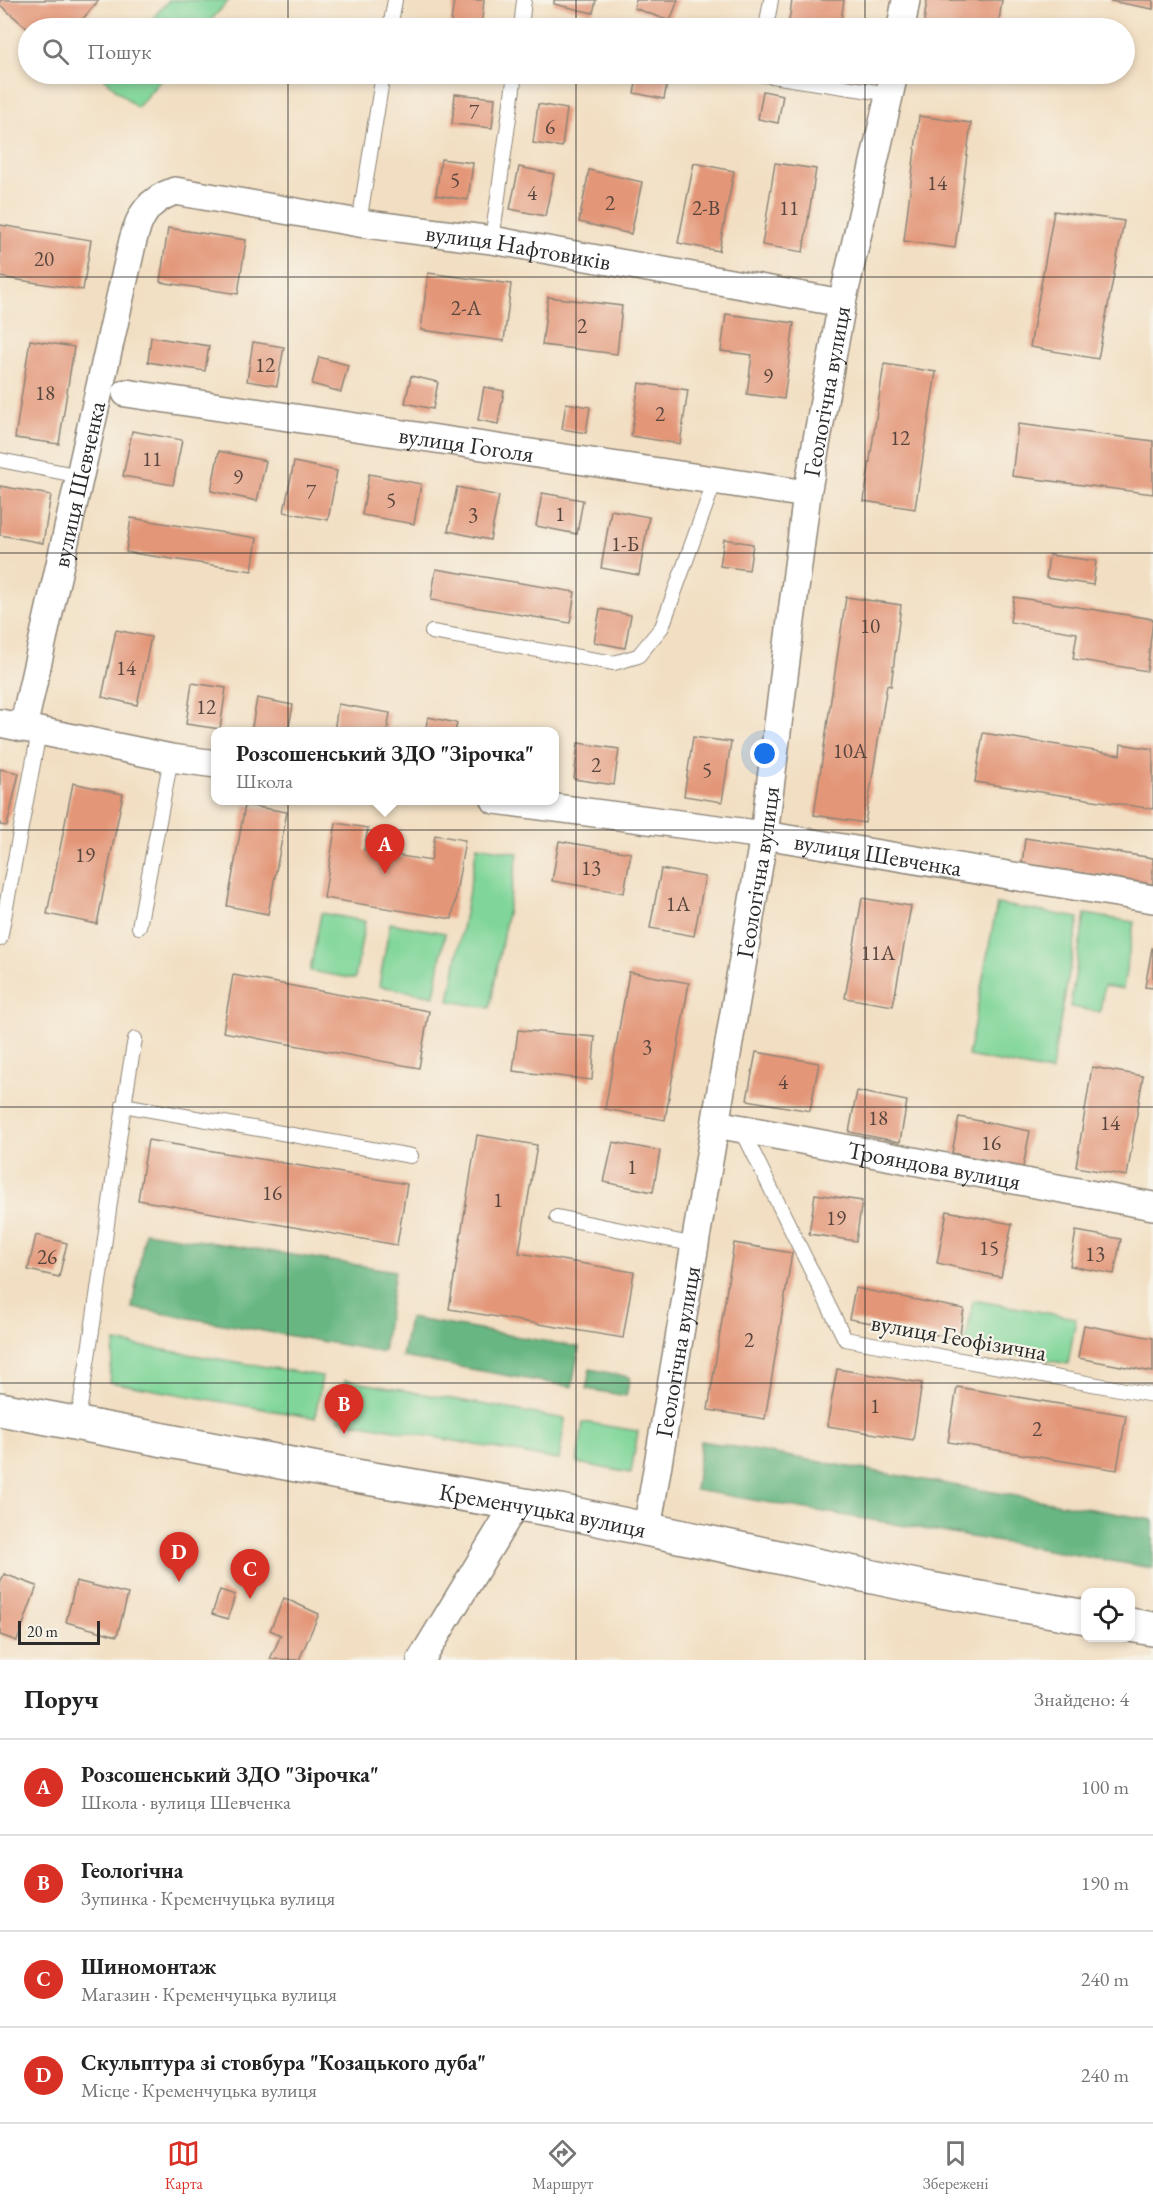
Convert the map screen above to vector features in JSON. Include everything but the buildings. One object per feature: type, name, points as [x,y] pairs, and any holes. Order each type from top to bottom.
[{"type":"highway","name":"Кременчуцька вулиця","points":[[0,1409],[647,1529],[930,1589],[1081,1616]]},
{"type":"highway","points":[[1135,1626],[1153,1629]]},
{"type":"street","points":[[903,18],[906,0]]},
{"type":"street","name":"Геологічна вулиця","points":[[647,1529],[764,835],[807,495],[842,303],[892,84]]},
{"type":"street","name":"вулиця Шевченка","points":[[21,727],[140,217],[155,200],[175,191],[196,194]]},
{"type":"street","name":"вулиця Нафтовиків","points":[[196,194],[359,223],[492,240],[842,303]]},
{"type":"street","name":"вулиця Гоголя","points":[[126,393],[807,495]]},
{"type":"street","points":[[21,727],[171,758],[211,763]]},
{"type":"street","name":"вулиця Шевченка","points":[[527,805],[764,835],[1153,899]]},
{"type":"street","name":"Трояндова вулиця","points":[[716,1124],[1153,1206]]},
{"type":"street","points":[[421,1660],[515,1505]]},
{"type":"lane","points":[[392,18],[395,0]]},
{"type":"lane","points":[[522,18],[524,0]]},
{"type":"lane","points":[[768,18],[771,0]]},
{"type":"lane","points":[[359,223],[381,84]]},
{"type":"lane","points":[[492,240],[514,84]]},
{"type":"lane","points":[[0,460],[80,476]]},
{"type":"lane","points":[[432,632],[614,663],[638,656],[662,627],[715,480]]},
{"type":"lane","points":[[0,939],[21,727]]},
{"type":"lane","points":[[139,927],[171,758]]},
{"type":"lane","points":[[77,1424],[94,1328],[123,1105],[135,1039]]},
{"type":"lane","points":[[123,1105],[411,1156]]},
{"type":"lane","name":"вулиця Геофізична","points":[[742,1130],[845,1339],[1153,1395]]},
{"type":"lane","points":[[557,1217],[696,1245]]},
{"type":"green space","points":[[169,0],[229,0],[213,18],[153,18]]},
{"type":"green space","points":[[110,84],[157,84],[137,108]]},
{"type":"green space","points":[[477,846],[518,853],[490,1008],[449,1001]]},
{"type":"green space","points":[[997,904],[1079,918],[1051,1072],[968,1056]]},
{"type":"green space","points":[[321,913],[365,921],[355,979],[310,971]]},
{"type":"green space","points":[[1085,914],[1134,922],[1123,989],[1104,986],[1100,1012],[1070,1007]]},
{"type":"green space","points":[[390,923],[445,933],[434,996],[379,986]]},
{"type":"green space","points":[[145,1232],[395,1271],[383,1352],[132,1308]]},
{"type":"green space","points":[[973,1300],[1076,1318],[1068,1364],[965,1346]]},
{"type":"green space","points":[[409,1318],[579,1347],[572,1387],[402,1357]]},
{"type":"green space","points":[[115,1342],[322,1376],[315,1418],[109,1382]]},
{"type":"green space","points":[[590,1369],[630,1377],[626,1396],[586,1389]]},
{"type":"green space","points":[[345,1380],[565,1419],[559,1460],[339,1420]]},
{"type":"green space","points":[[583,1422],[638,1431],[631,1473],[577,1463]]},
{"type":"green space","points":[[701,1441],[1153,1520],[1153,1568],[695,1490]]},
{"type":"place","name":"Розсошенський ЗДО \"Зірочка\"","points":[[385,874]]},
{"type":"place","name":"Геологічна","points":[[344,1434]]},
{"type":"place","name":"Скульптура зі стовбура \"Козацького дуба\"","points":[[179,1582]]},
{"type":"place","name":"Шиномонтаж","points":[[250,1599]]}]
